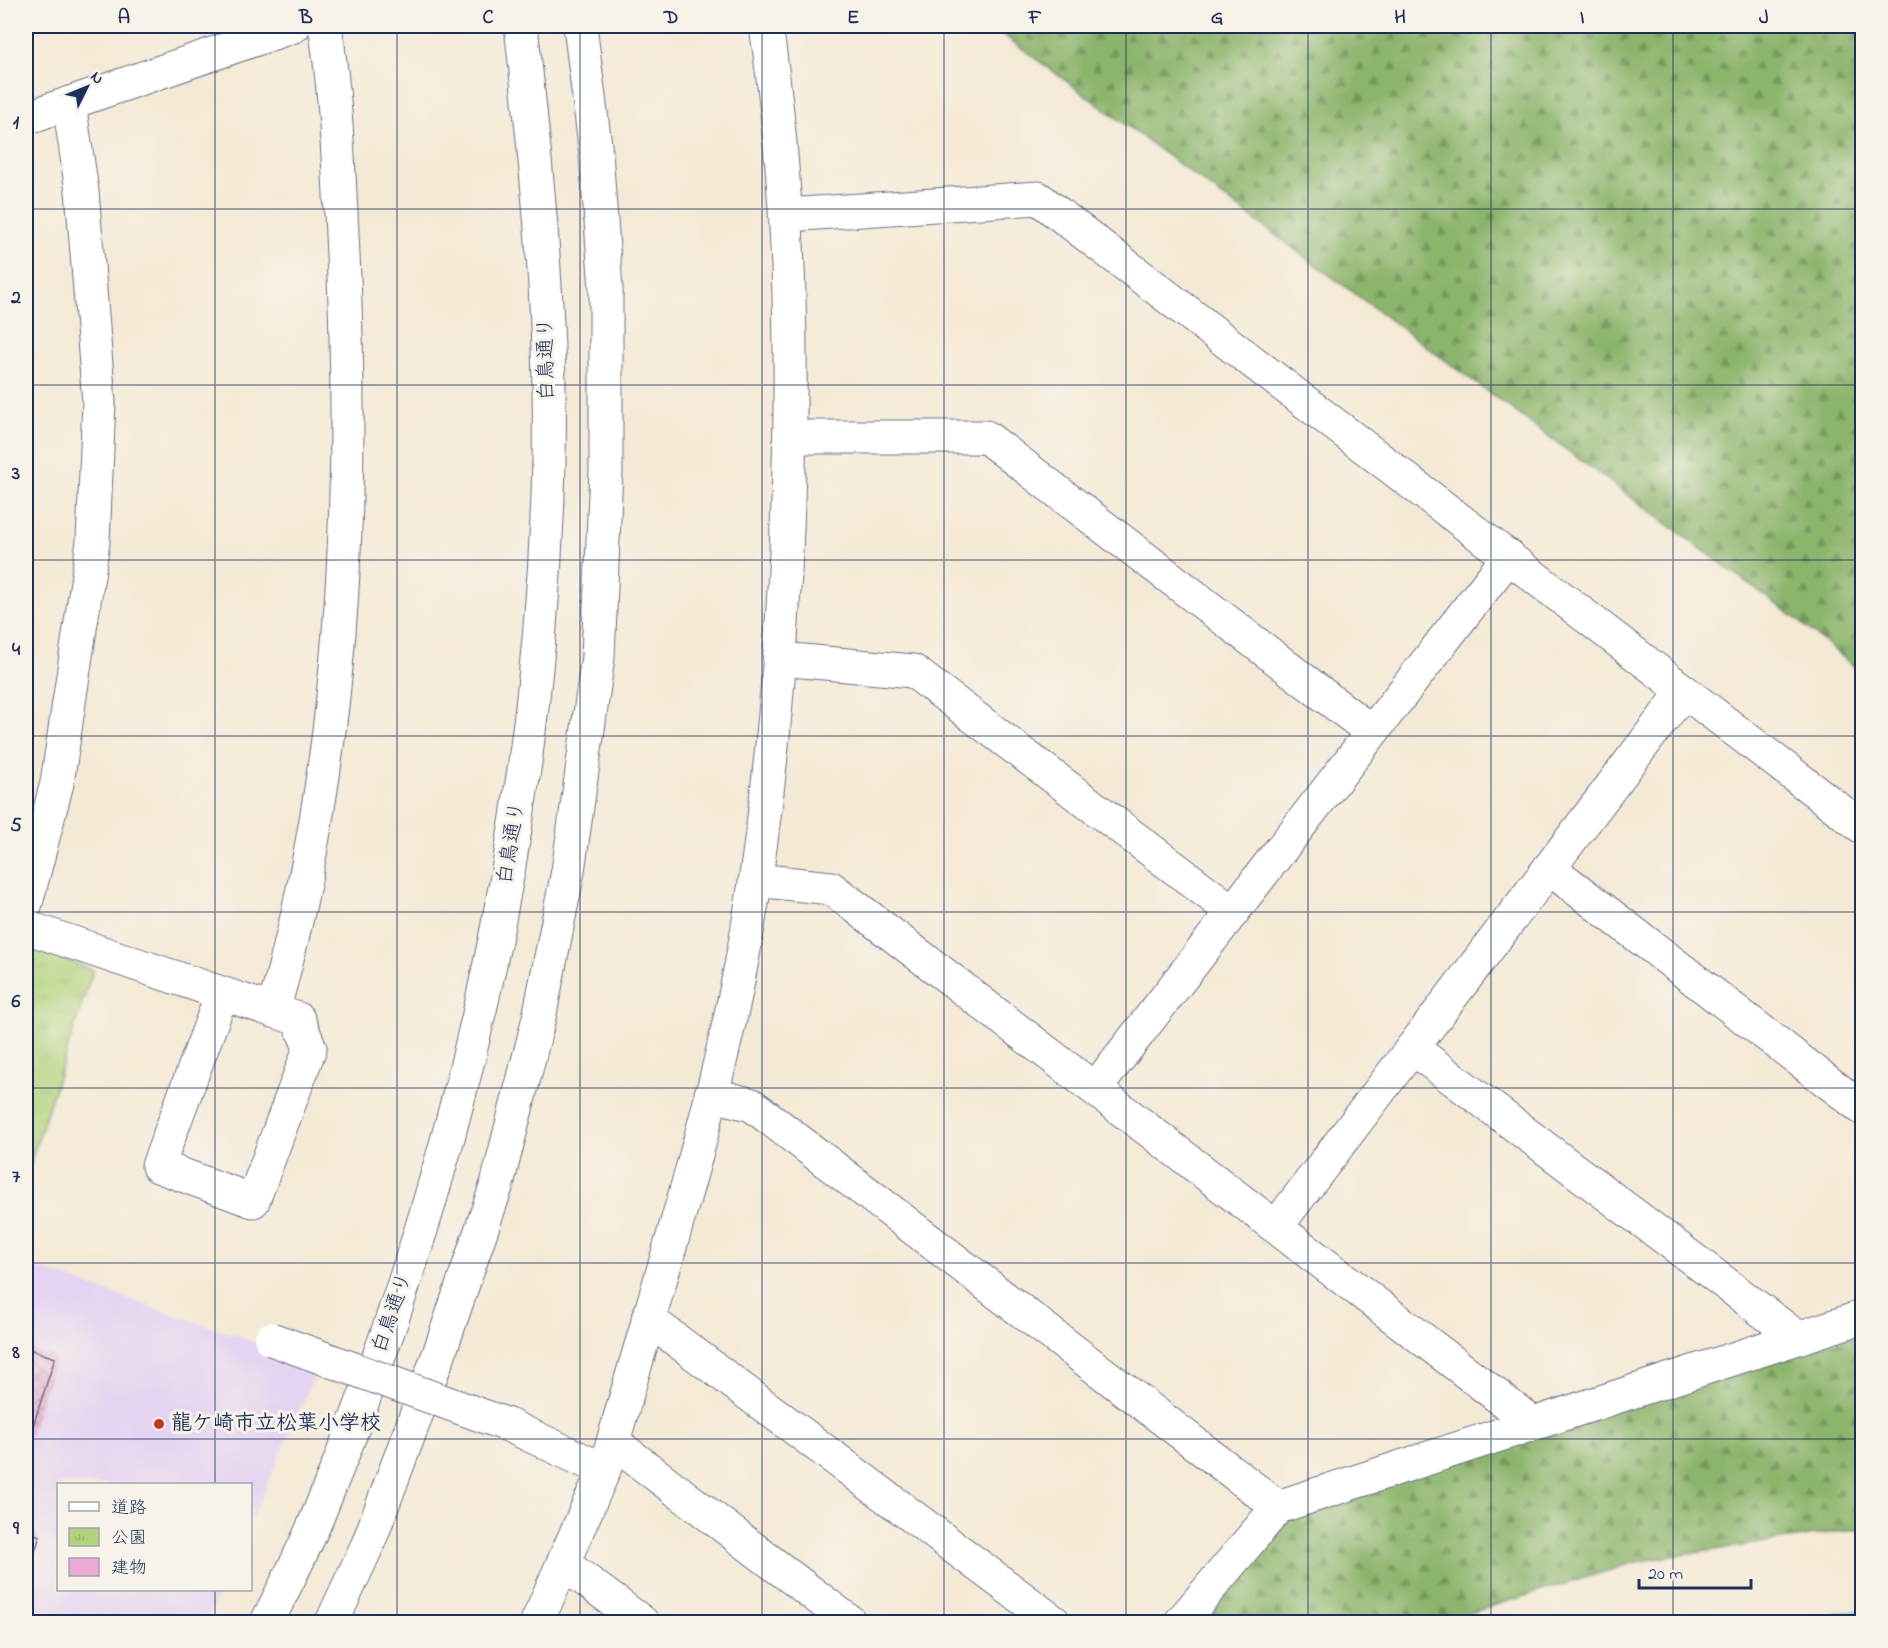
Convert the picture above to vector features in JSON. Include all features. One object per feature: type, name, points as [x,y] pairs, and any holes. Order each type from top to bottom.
[{"type":"street","points":[[26,118],[294,26]]},
{"type":"street","points":[[273,1011],[294,938],[328,746],[338,637],[345,501],[347,335],[335,94],[325,26]]},
{"type":"street","name":"白鳥通り","points":[[267,1623],[316,1520],[386,1335],[441,1170],[482,1008],[513,850],[538,645],[549,461],[546,288],[521,26]]},
{"type":"street","points":[[332,1623],[368,1544],[497,1184],[539,1018],[568,871],[598,657],[606,470],[606,289],[597,153],[580,26]]},
{"type":"street","points":[[537,1623],[608,1456],[684,1200],[735,996],[756,880],[781,659],[791,436],[787,215],[766,26]]},
{"type":"street","points":[[26,903],[57,783],[93,542],[99,402],[82,191],[69,103]]},
{"type":"street","points":[[787,215],[1038,198],[1863,827]]},
{"type":"street","points":[[791,436],[986,437],[1372,732]]},
{"type":"street","points":[[1095,1089],[1509,556]]},
{"type":"street","points":[[781,659],[913,671],[1233,912]]},
{"type":"street","points":[[1276,1227],[1684,691]]},
{"type":"street","points":[[1549,868],[1863,1108]]},
{"type":"street","points":[[756,880],[831,888],[1534,1424]]},
{"type":"street","points":[[26,927],[298,1019],[310,1048],[253,1201],[158,1166],[222,994]]},
{"type":"street","points":[[1412,1048],[1798,1338]]},
{"type":"street","points":[[711,1094],[752,1105],[1278,1507]]},
{"type":"street","points":[[1181,1623],[1278,1507],[1863,1317]]},
{"type":"street","points":[[648,1319],[1054,1623]]},
{"type":"street","points":[[271,1339],[508,1425],[608,1456],[850,1623]]},
{"type":"street","points":[[564,1564],[642,1623]]},
{"type":"shaded area","name":"龍ケ崎市立松葉小学校","points":[[26,1264],[319,1364],[252,1520],[252,1483],[57,1483],[57,1591],[221,1591],[207,1622],[26,1622]]},
{"type":"green space","points":[[997,26],[1862,26],[1862,673],[1795,618],[997,30]]},
{"type":"green space","points":[[26,946],[93,970],[26,1176]]},
{"type":"green space","points":[[1862,1334],[1862,1528],[1640,1561],[1460,1616],[1451,1622],[1200,1622],[1303,1499]]},
{"type":"building","points":[[26,1348],[55,1358],[30,1435],[26,1433]]},
{"type":"building","points":[[26,1531],[40,1536],[26,1578]]},
{"type":"waterway","points":[[1828,1622],[1862,1613]]},
{"type":"place","name":"龍ケ崎市立松葉小学校","points":[[159,1424]]}]
